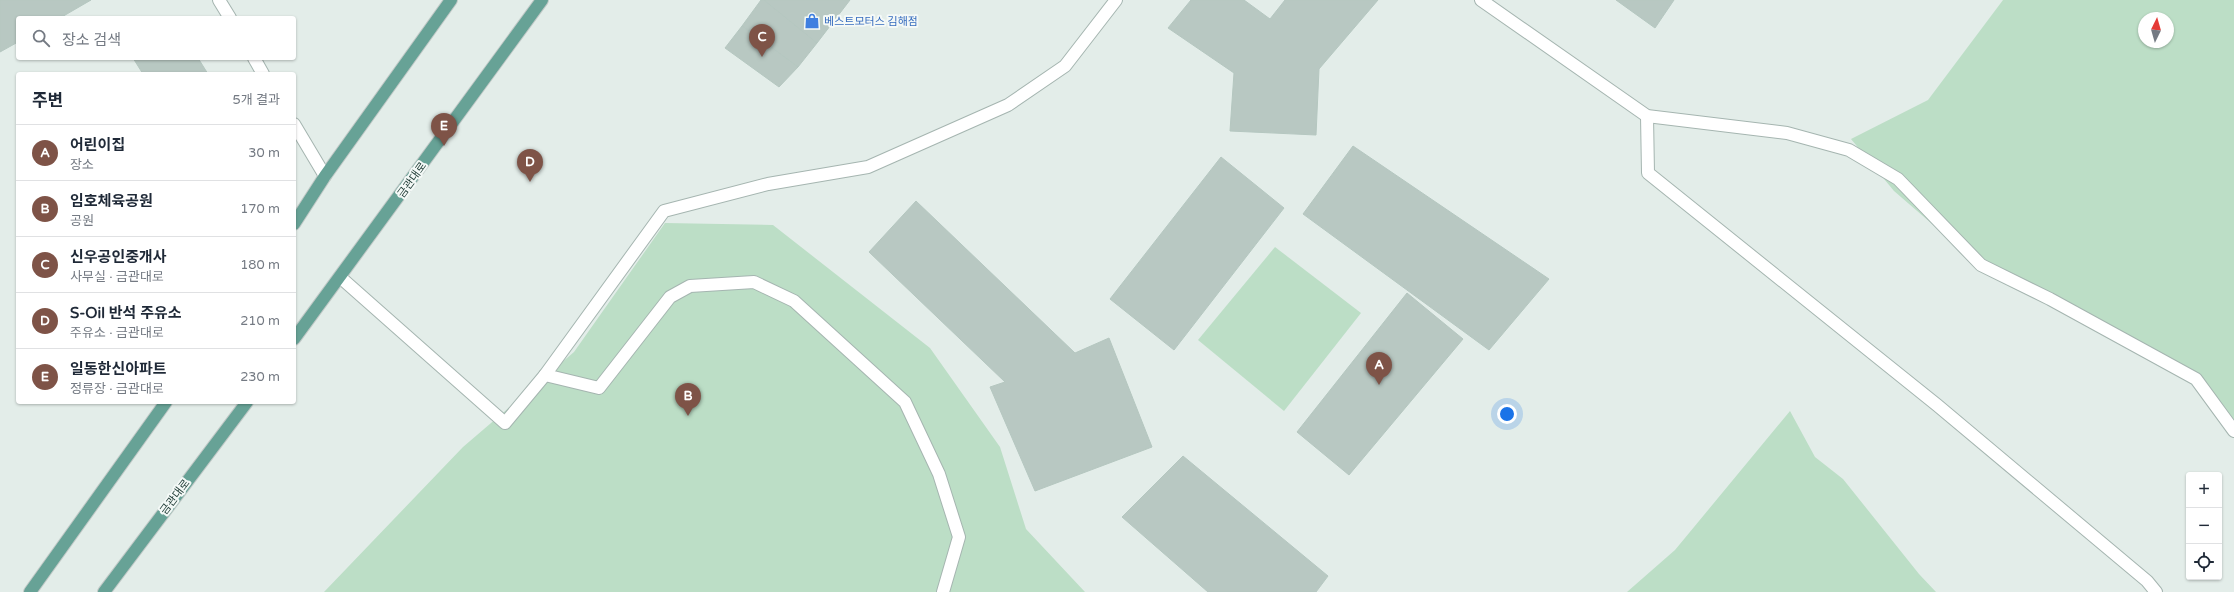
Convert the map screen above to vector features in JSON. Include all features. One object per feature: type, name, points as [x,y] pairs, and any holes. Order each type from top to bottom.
[{"type":"main road","points":[[296,221],[325,176],[451,0]]},
{"type":"main road","name":"금관대로","points":[[296,336],[542,0]]},
{"type":"main road","points":[[30,592],[165,404]]},
{"type":"main road","name":"금관대로","points":[[104,592],[245,404]]},
{"type":"street","points":[[219,0],[229,16]]},
{"type":"street","points":[[340,277],[505,423],[545,375],[664,211],[768,184],[868,167],[1008,106],[1065,66],[1116,0]]},
{"type":"street","points":[[1481,0],[1647,116],[1718,126],[1787,133],[1848,150],[1898,179],[1981,265],[2050,298],[2196,379],[2234,431]]},
{"type":"street","points":[[255,60],[263,72]]},
{"type":"street","points":[[1647,116],[1648,173],[1937,405],[2146,581],[2156,592]]},
{"type":"street","points":[[296,127],[325,176]]},
{"type":"street","points":[[545,375],[599,388],[670,296],[690,286],[754,282],[794,301],[905,402],[939,474],[959,537],[943,592]]},
{"type":"green space","points":[[2003,0],[2234,0],[2234,424],[2188,368],[1975,261],[1894,191],[1851,139],[1928,100]]},
{"type":"green space","points":[[665,223],[773,225],[930,348],[1000,447],[1026,529],[1085,592],[324,592],[463,447],[574,352]]},
{"type":"green space","points":[[1275,247],[1361,313],[1284,411],[1198,340]]},
{"type":"green space","points":[[1790,411],[1815,457],[1843,479],[1919,574],[1936,592],[1627,592],[1675,550]]},
{"type":"building","points":[[0,0],[91,0],[63,16],[16,16],[16,43],[0,52]]},
{"type":"building","points":[[761,0],[764,0],[817,43],[798,67],[742,26]]},
{"type":"building","name":"베스트모터스 김해점","points":[[764,0],[850,0],[817,43]]},
{"type":"building","points":[[1191,0],[1244,0],[1270,19],[1285,0],[1378,0],[1319,69],[1316,135],[1230,131],[1234,73],[1168,28]]},
{"type":"building","points":[[1616,0],[1674,0],[1655,28]]},
{"type":"building","points":[[742,26],[798,67],[779,87],[725,48]]},
{"type":"building","points":[[134,60],[199,60],[207,72],[142,72]]},
{"type":"building","points":[[1353,146],[1549,279],[1489,350],[1303,214]]},
{"type":"building","points":[[1221,157],[1284,208],[1174,350],[1110,299]]},
{"type":"building","points":[[916,201],[1075,353],[1109,338],[1152,447],[1035,491],[990,387],[1005,382],[869,252]]},
{"type":"building","points":[[1407,293],[1463,339],[1349,475],[1297,432]]},
{"type":"building","points":[[1183,456],[1328,576],[1316,592],[1208,592],[1122,517]]},
{"type":"place","name":"베스트모터스 김해점","points":[[812,21]]},
{"type":"place","name":"신우공인중개사","points":[[762,57]]},
{"type":"place","name":"일동한신아파트","points":[[444,146]]},
{"type":"place","name":"S-Oil 반석 주유소","points":[[530,182]]},
{"type":"place","name":"어린이집","points":[[1379,385]]},
{"type":"place","name":"임호체육공원","points":[[688,416]]}]
